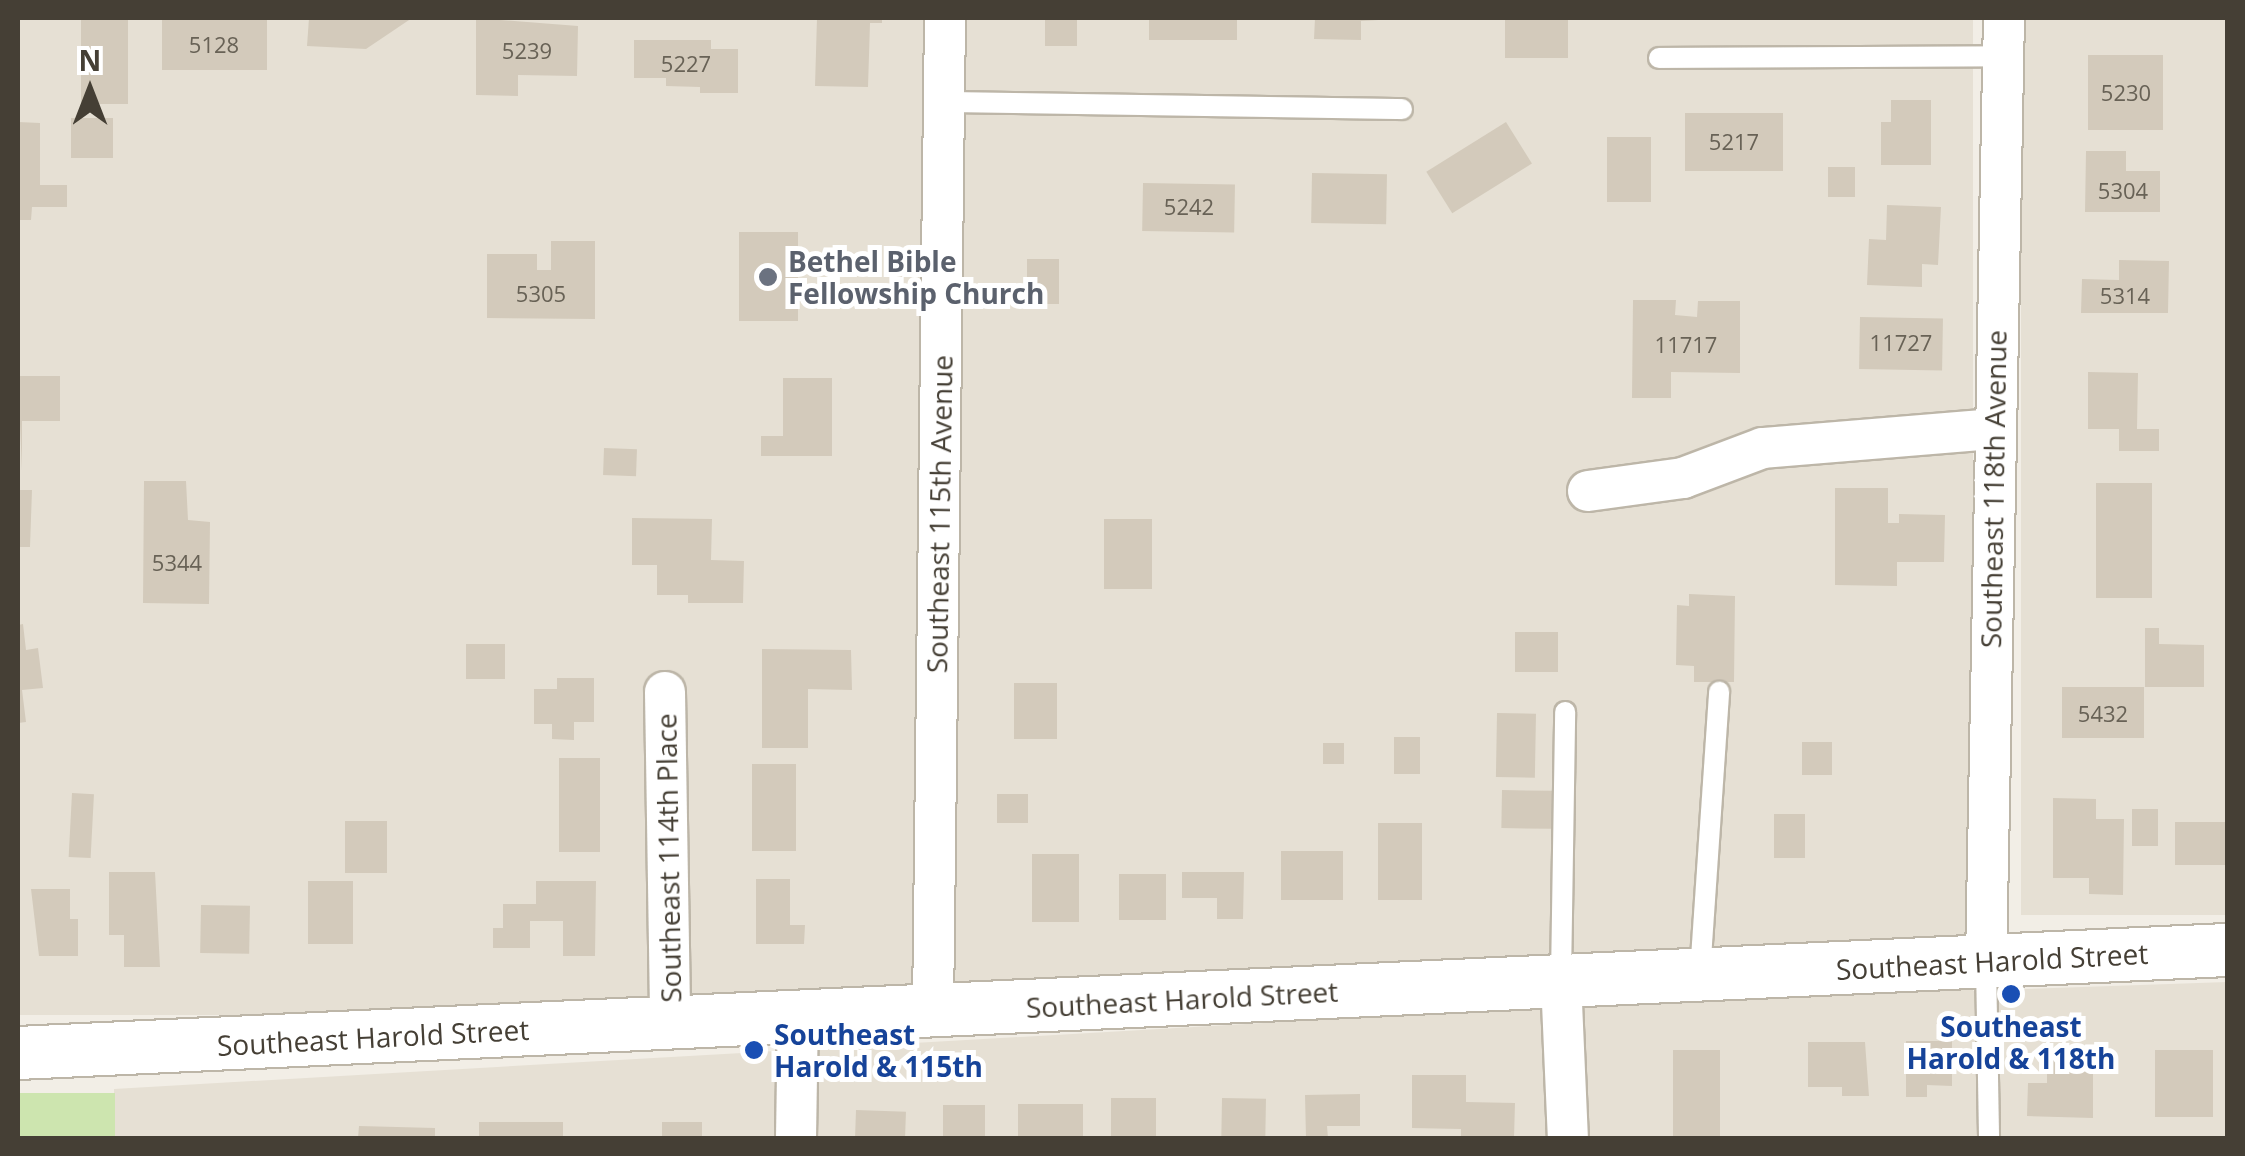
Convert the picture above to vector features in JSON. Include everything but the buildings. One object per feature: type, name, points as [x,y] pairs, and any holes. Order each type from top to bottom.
[{"type":"street","name":"Southeast 115th Avenue","points":[[933,1011],[945,18]]},
{"type":"street","name":"Southeast 118th Avenue","points":[[1986,962],[1992,429],[2004,37]]},
{"type":"street","points":[[1588,491],[1683,478],[1763,448],[1808,441],[1992,429]]},
{"type":"street","name":"Southeast 114th Place","points":[[665,692],[670,1023]]},
{"type":"street","name":"Southeast Harold Street","points":[[18,1054],[2228,950]]},
{"type":"street","points":[[1562,980],[1568,1138]]},
{"type":"street","points":[[796,1138],[798,1016]]},
{"type":"lane","points":[[1659,58],[2004,37]]},
{"type":"lane","points":[[944,102],[1402,109]]},
{"type":"lane","points":[[1700,975],[1720,692]]},
{"type":"lane","points":[[1562,980],[1566,712]]},
{"type":"lane","points":[[1986,962],[1989,1138]]},
{"type":"shaded area","points":[[18,18],[1973,18],[1973,1015],[18,1015]]},
{"type":"shaded area","points":[[2021,18],[2227,18],[2227,915],[2021,915]]},
{"type":"shaded area","points":[[2227,982],[2227,1138],[114,1138],[114,1089],[1594,1004]]},
{"type":"green space","points":[[18,1093],[115,1093],[115,1138],[18,1138]]},
{"type":"place","name":"Bethel Bible Fellowship Church","points":[[768,277]]},
{"type":"place","name":"Southeast Harold & 118th","points":[[2011,994]]},
{"type":"place","name":"Southeast Harold & 115th","points":[[754,1050]]}]
